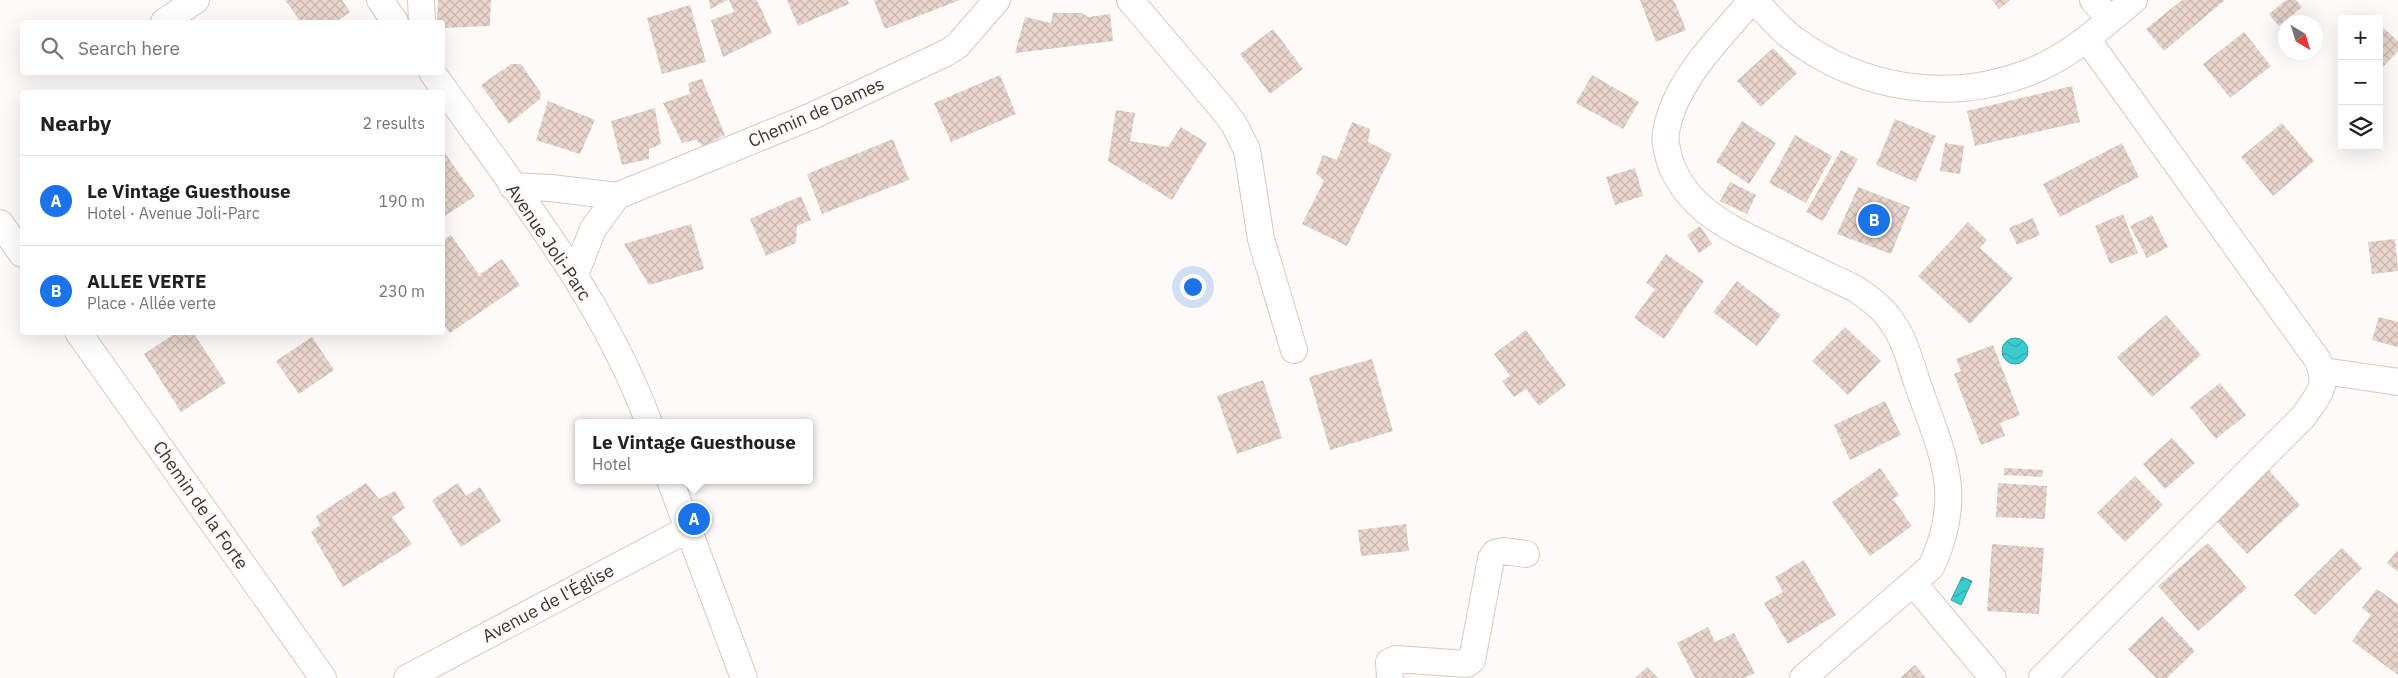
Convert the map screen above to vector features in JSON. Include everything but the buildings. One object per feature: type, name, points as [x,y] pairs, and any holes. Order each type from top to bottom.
[{"type":"street","points":[[167,20],[196,0]]},
{"type":"street","points":[[380,0],[395,20]]},
{"type":"street","points":[[420,0],[422,20]]},
{"type":"street","name":"Chemin de Dames","points":[[617,196],[812,116],[946,53],[957,46],[997,0]]},
{"type":"street","points":[[1130,0],[1221,107],[1242,136],[1248,150],[1262,238],[1294,350]]},
{"type":"street","points":[[1803,678],[1931,568],[1941,544],[1948,515],[1948,486],[1942,456],[1902,339],[1892,321],[1870,298],[1856,289],[1724,226],[1704,212],[1690,198],[1674,171],[1668,154],[1665,134],[1670,115],[1682,90],[1699,63],[1753,0],[1791,37],[1829,61],[1878,81],[1922,90],[1979,87],[2032,71],[2087,39],[2134,0]]},
{"type":"street","points":[[2093,0],[2110,20]]},
{"type":"street","points":[[2042,678],[2303,417],[2323,388],[2323,372],[2317,359],[2087,39]]},
{"type":"street","name":"Avenue Joli-Parc","points":[[434,75],[445,90]]},
{"type":"street","name":"Avenue Joli-Parc","points":[[445,91],[575,275],[630,375],[647,419]]},
{"type":"street","points":[[512,186],[551,188],[617,196],[593,229],[575,275]]},
{"type":"street","points":[[0,223],[20,251]]},
{"type":"street","name":"Chemin de la Forte","points":[[80,335],[324,678]]},
{"type":"street","points":[[2323,372],[2398,382]]},
{"type":"street","points":[[671,484],[744,678]]},
{"type":"street","name":"Avenue de l'Église","points":[[407,678],[688,529]]},
{"type":"street","points":[[1390,678],[1389,662],[1396,659],[1467,664],[1472,660],[1491,559],[1495,553],[1504,551],[1526,554]]},
{"type":"street","points":[[1914,584],[1993,678]]},
{"type":"water","points":[[2015,338],[2024,342],[2028,351],[2024,360],[2015,364],[2006,360],[2002,351],[2006,342]]},
{"type":"water","points":[[1962,577],[1972,581],[1961,605],[1951,600]]},
{"type":"place","name":"ALLEE VERTE","points":[[1874,220]]},
{"type":"place","name":"Le Vintage Guesthouse","points":[[694,519]]}]
